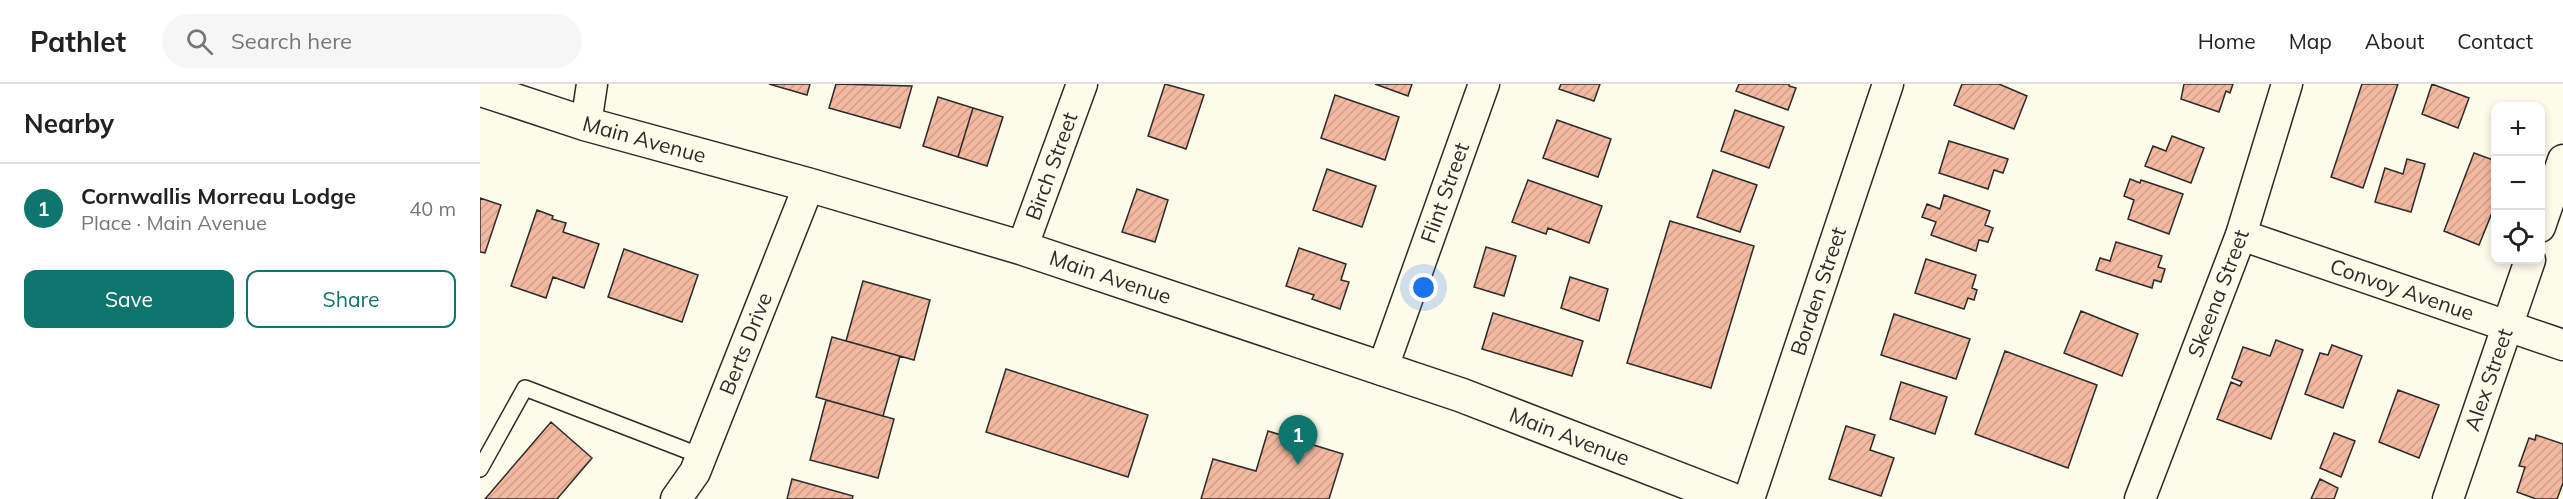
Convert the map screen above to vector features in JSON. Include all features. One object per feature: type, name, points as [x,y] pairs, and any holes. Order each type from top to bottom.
[{"type":"street","points":[[586,124],[592,84]]},
{"type":"street","name":"Birch Street","points":[[1022,248],[1082,84]]},
{"type":"street","name":"Flint Street","points":[[1382,370],[1484,84]]},
{"type":"street","name":"Borden Street","points":[[1749,499],[1888,84]]},
{"type":"street","name":"Skeena Street","points":[[2140,499],[2241,235],[2287,84]]},
{"type":"street","name":"Main Avenue","points":[[480,89],[586,124],[809,185],[1022,248],[1461,396],[1730,499]]},
{"type":"street","points":[[2545,215],[2563,160]]},
{"type":"street","name":"Berts Drive","points":[[676,499],[695,471],[809,185]]},
{"type":"street","name":"Convoy Avenue","points":[[2241,235],[2563,345]]},
{"type":"street","name":"Alex Street","points":[[2448,499],[2529,264]]},
{"type":"lane","points":[[480,469],[525,388],[701,456]]},
{"type":"building","points":[[769,84],[810,84],[807,95]]},
{"type":"building","points":[[836,84],[912,86],[900,128],[829,108]]},
{"type":"building","points":[[1165,84],[1204,95],[1186,149],[1148,136]]},
{"type":"building","points":[[1375,84],[1412,84],[1408,96]]},
{"type":"building","points":[[1561,84],[1600,84],[1594,101],[1559,89]]},
{"type":"building","points":[[1739,84],[1789,84],[1796,88],[1788,110],[1736,91]]},
{"type":"building","points":[[1962,84],[1999,84],[2027,96],[2014,129],[1954,105]]},
{"type":"building","points":[[2184,84],[2233,84],[2230,93],[2226,91],[2219,112],[2181,99]]},
{"type":"building","points":[[2362,84],[2398,84],[2363,188],[2331,177]]},
{"type":"building","points":[[2432,84],[2469,98],[2458,128],[2422,114]]},
{"type":"building","points":[[1335,95],[1399,117],[1385,160],[1321,138]]},
{"type":"building","points":[[938,97],[973,108],[958,157],[923,146]]},
{"type":"building","points":[[973,108],[1003,117],[987,166],[958,157]]},
{"type":"building","points":[[1735,110],[1784,127],[1769,168],[1721,151]]},
{"type":"building","points":[[1557,120],[1611,139],[1598,177],[1543,158]]},
{"type":"building","points":[[2172,136],[2204,148],[2191,183],[2145,166],[2153,146],[2166,151]]},
{"type":"building","points":[[1949,141],[2008,159],[2003,173],[1994,170],[1988,189],[1939,173]]},
{"type":"building","points":[[2474,153],[2491,159],[2491,215],[2479,245],[2444,231]]},
{"type":"building","points":[[2407,159],[2425,164],[2411,212],[2375,202],[2385,168],[2403,174]]},
{"type":"building","points":[[1327,169],[1376,186],[1362,227],[1313,210]]},
{"type":"building","points":[[1713,170],[1757,185],[1740,232],[1697,217]]},
{"type":"building","points":[[2130,179],[2140,183],[2141,180],[2183,194],[2169,234],[2128,219],[2134,200],[2124,196]]},
{"type":"building","points":[[1528,180],[1602,206],[1589,243],[1548,228],[1546,234],[1512,222]]},
{"type":"building","points":[[1137,189],[1168,200],[1155,242],[1122,232]]},
{"type":"building","points":[[1944,195],[1990,211],[1985,225],[1993,228],[1988,242],[1979,240],[1976,251],[1931,235],[1936,222],[1922,217],[1927,204],[1940,209]]},
{"type":"building","points":[[480,198],[501,205],[485,253],[480,252]]},
{"type":"building","points":[[537,210],[553,216],[552,219],[566,223],[563,232],[599,244],[584,288],[553,277],[546,298],[511,286]]},
{"type":"building","points":[[1670,221],[1754,246],[1711,388],[1627,363]]},
{"type":"building","points":[[2116,242],[2162,256],[2158,267],[2165,269],[2161,282],[2154,280],[2152,288],[2096,270],[2100,258],[2110,261]]},
{"type":"building","points":[[1486,247],[1516,256],[1504,296],[1474,287]]},
{"type":"building","points":[[1299,248],[1346,264],[1341,280],[1349,282],[1340,309],[1312,299],[1314,295],[1286,286]]},
{"type":"building","points":[[624,249],[698,275],[682,322],[608,297]]},
{"type":"building","points":[[1926,259],[1976,275],[1972,288],[1977,290],[1974,300],[1968,298],[1964,309],[1915,293]]},
{"type":"building","points":[[1570,277],[1608,289],[1599,321],[1561,308]]},
{"type":"building","points":[[863,281],[930,300],[914,360],[846,341]]},
{"type":"building","points":[[2081,311],[2138,334],[2122,376],[2064,353]]},
{"type":"building","points":[[1493,313],[1583,341],[1572,376],[1482,349]]},
{"type":"building","points":[[1894,314],[1970,339],[1956,379],[1881,355]]},
{"type":"building","points":[[832,337],[900,356],[883,416],[816,397]]},
{"type":"building","points":[[2276,340],[2303,350],[2271,439],[2217,419],[2231,382],[2240,386],[2242,382],[2232,378],[2243,347],[2270,356]]},
{"type":"building","points":[[2332,345],[2362,356],[2343,408],[2305,394],[2320,353],[2328,355]]},
{"type":"building","points":[[2005,351],[2097,385],[2068,468],[1975,434]]},
{"type":"building","points":[[1006,369],[1148,415],[1128,477],[986,432]]},
{"type":"building","points":[[1901,382],[1947,397],[1935,434],[1890,419]]},
{"type":"building","points":[[2398,390],[2439,405],[2419,458],[2379,442]]},
{"type":"building","points":[[826,400],[894,419],[878,478],[810,460]]},
{"type":"building","points":[[551,422],[592,458],[557,499],[485,499]]},
{"type":"building","points":[[1846,426],[1875,435],[1870,450],[1894,458],[1881,496],[1829,479]]},
{"type":"building","points":[[1268,431],[1343,454],[1329,499],[1201,499],[1213,459],[1256,471]]},
{"type":"building","points":[[2334,433],[2355,441],[2341,477],[2320,468]]},
{"type":"building","points":[[2536,435],[2563,444],[2563,483],[2557,499],[2536,499],[2517,492],[2525,467],[2519,466],[2529,438],[2535,440]]},
{"type":"building","points":[[792,479],[853,496],[852,499],[787,499]]},
{"type":"building","points":[[2320,479],[2338,488],[2334,499],[2311,499]]},
{"type":"place","name":"Cornwallis Morreau Lodge","points":[[1298,465]]}]
